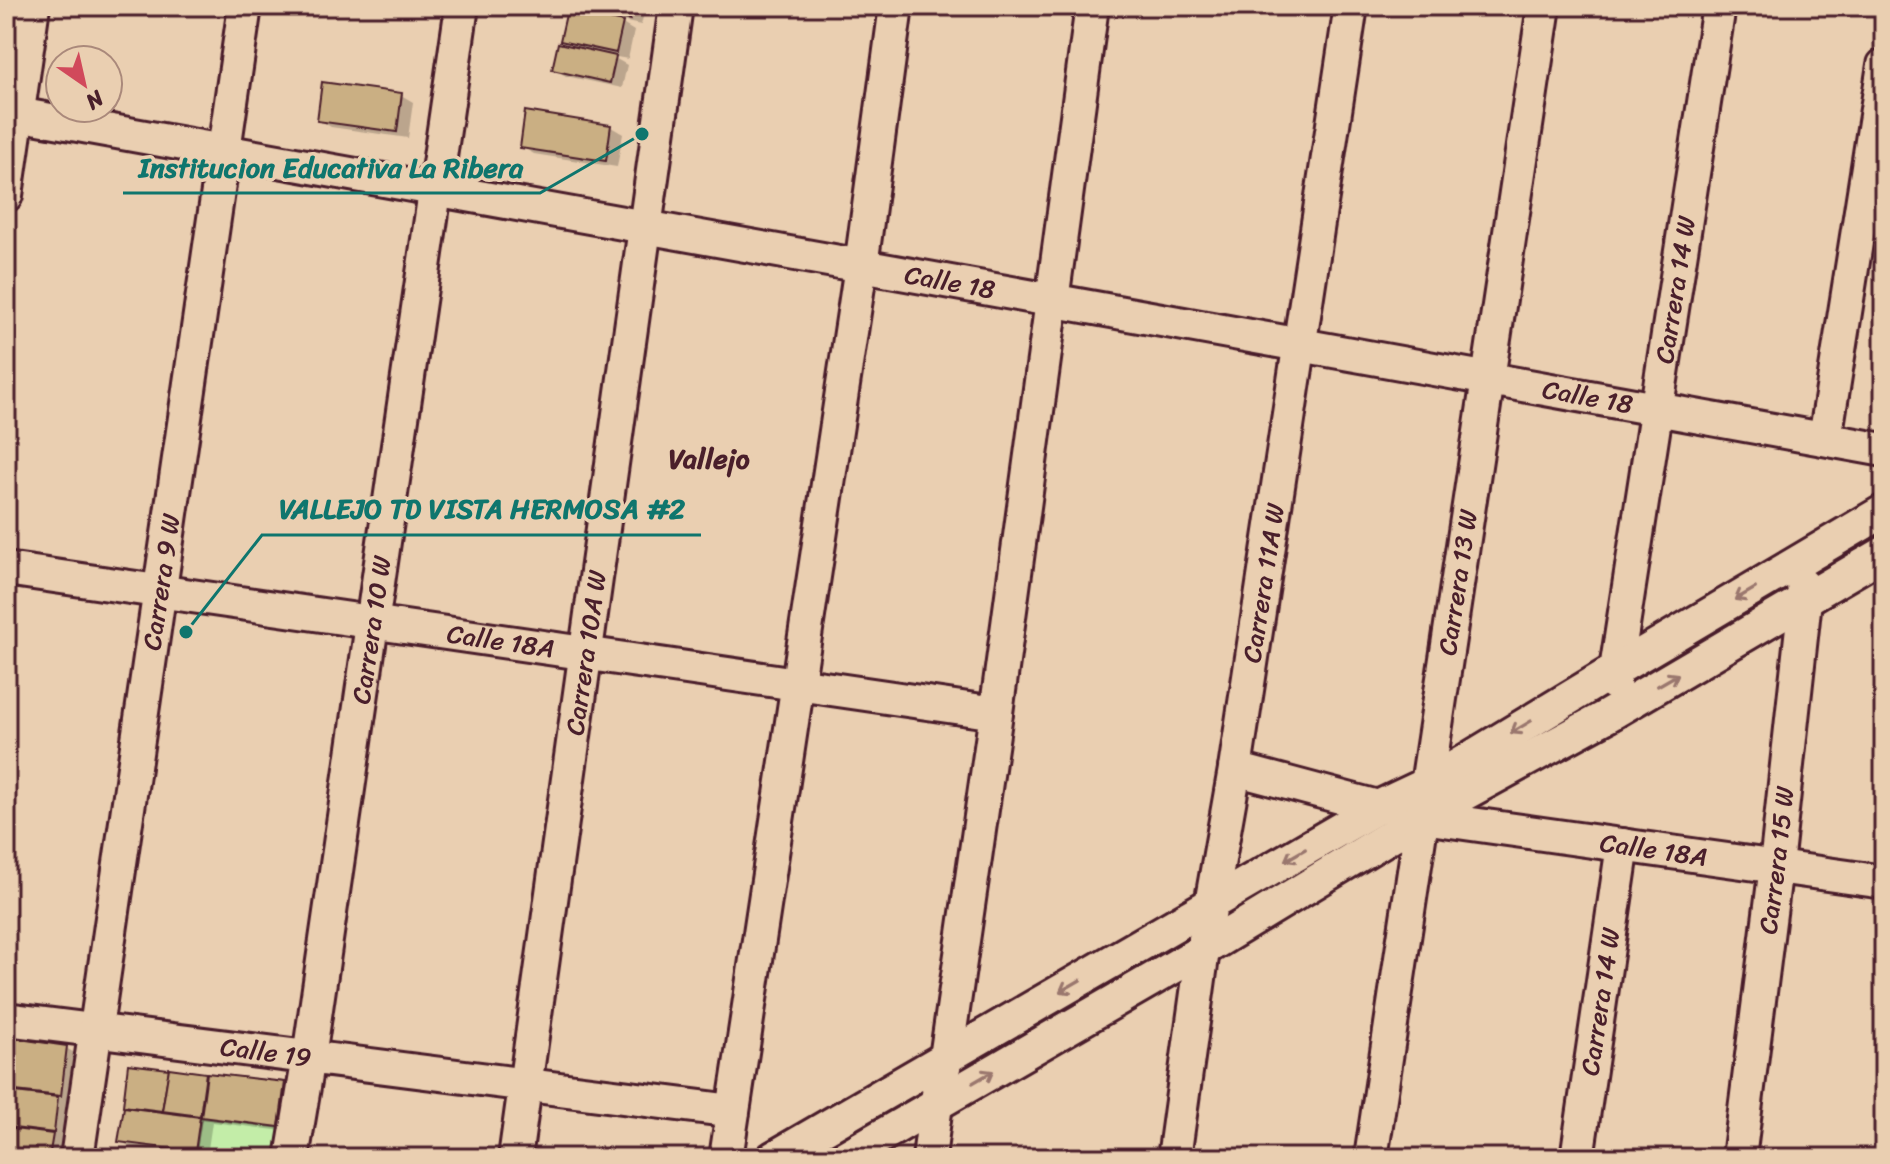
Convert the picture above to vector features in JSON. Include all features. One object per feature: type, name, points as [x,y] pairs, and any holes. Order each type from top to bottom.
[{"type":"street","points":[[6,195],[33,6]]},
{"type":"street","name":"Carrera 9 W","points":[[77,1158],[245,6]]},
{"type":"street","name":"Carrera 10 W","points":[[292,1158],[462,6]]},
{"type":"street","name":"Carrera 10A W","points":[[515,1158],[676,6]]},
{"type":"street","points":[[726,1158],[861,266],[896,6]]},
{"type":"street","points":[[929,1158],[996,713],[1092,6]]},
{"type":"street","name":"Carrera 11A W","points":[[1174,1158],[1203,950],[1235,769],[1351,6]]},
{"type":"street","name":"Carrera 13 W","points":[[1371,1158],[1544,6]]},
{"type":"street","name":"Carrera 14 W","points":[[1607,716],[1617,669],[1719,6]]},
{"type":"street","points":[[1825,439],[1884,65]]},
{"type":"street","name":"Calle 18","points":[[17,114],[1884,450]]},
{"type":"street","points":[[773,1158],[1378,807],[1427,784],[1884,511]]},
{"type":"street","points":[[843,1158],[1203,950],[1422,817],[1607,716],[1884,553]]},
{"type":"street","name":"Carrera 15 W","points":[[1739,1158],[1776,866],[1805,600],[1799,562]]},
{"type":"street","name":"Calle 18A","points":[[6,569],[996,713]]},
{"type":"street","points":[[1235,769],[1378,807]]},
{"type":"street","name":"Calle 18A","points":[[1422,817],[1884,882]]},
{"type":"street","name":"Carrera 14 W","points":[[1577,1158],[1623,845]]},
{"type":"street","name":"Calle 19","points":[[6,1019],[733,1111]]},
{"type":"green space","points":[[201,1118],[291,1129],[286,1158],[249,1158],[196,1151]]},
{"type":"building","points":[[569,6],[633,6],[630,20]]},
{"type":"building","points":[[567,10],[623,22],[616,53],[560,41]]},
{"type":"building","points":[[558,43],[616,56],[610,83],[552,70]]},
{"type":"building","points":[[322,82],[402,93],[397,132],[317,121]]},
{"type":"building","points":[[525,111],[611,125],[606,161],[520,148]]},
{"type":"building","points":[[6,1037],[67,1046],[61,1096],[6,1090]]},
{"type":"building","points":[[128,1064],[169,1069],[162,1111],[123,1106]]},
{"type":"building","points":[[169,1068],[206,1073],[200,1116],[162,1111]]},
{"type":"building","points":[[207,1073],[285,1082],[279,1127],[201,1117]]},
{"type":"building","points":[[6,1091],[58,1097],[54,1133],[6,1127]]},
{"type":"building","points":[[124,1107],[200,1117],[195,1152],[118,1142]]},
{"type":"building","points":[[6,1128],[53,1134],[49,1158],[6,1158]]},
{"type":"building","points":[[196,1152],[239,1158],[195,1158]]},
{"type":"place","name":"Institucion Educativa La Ribera","points":[[642,134]]},
{"type":"place","name":"VALLEJO TD VISTA HERMOSA #2","points":[[186,632]]},
{"type":"district","name":"Vallejo","points":[[709,458]]}]
